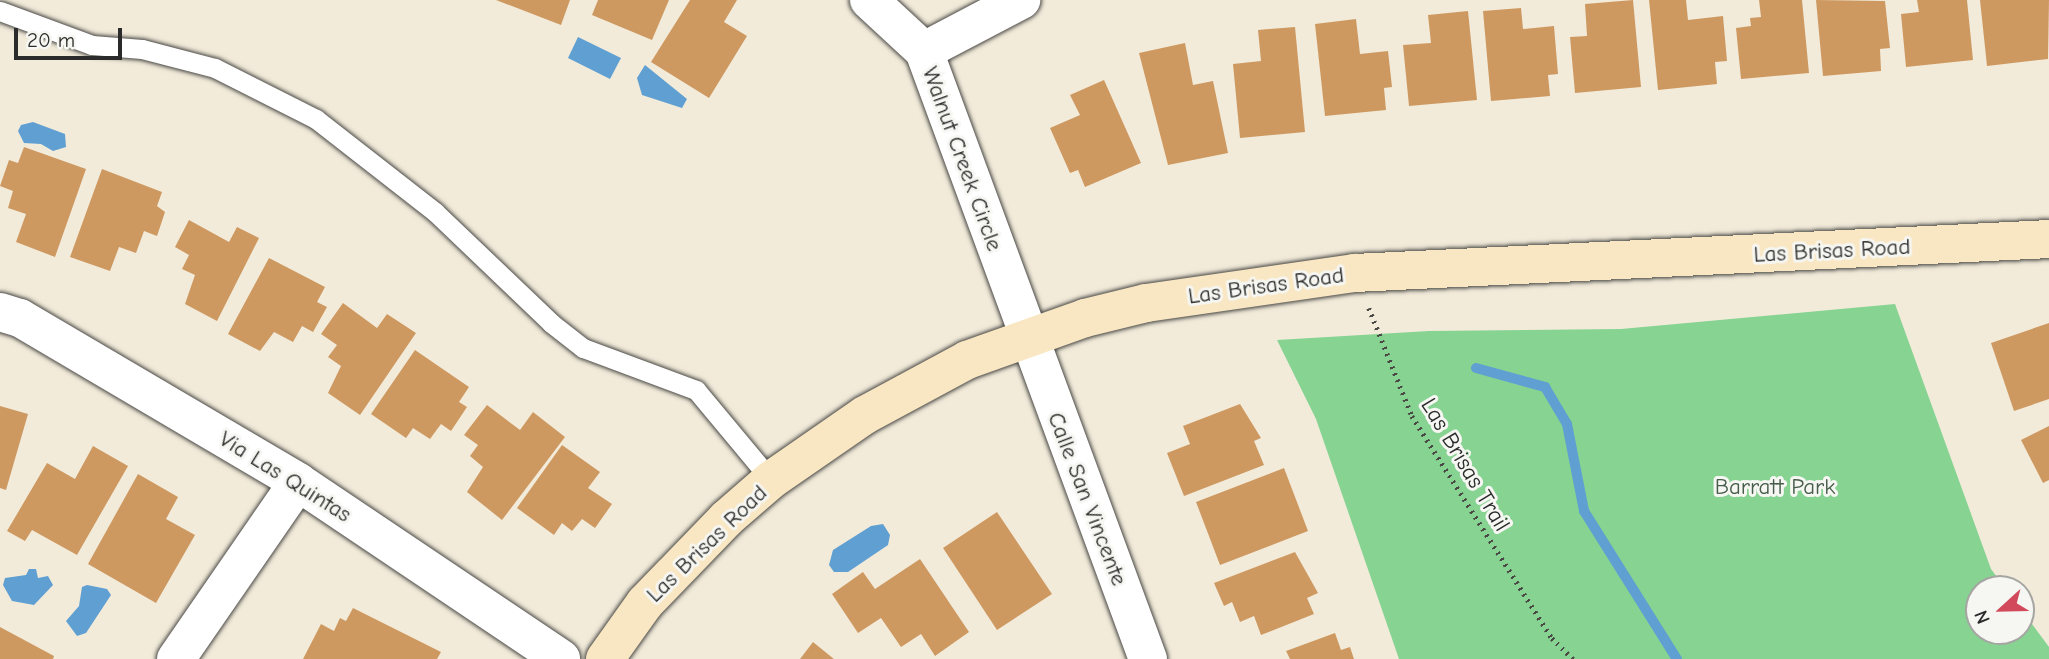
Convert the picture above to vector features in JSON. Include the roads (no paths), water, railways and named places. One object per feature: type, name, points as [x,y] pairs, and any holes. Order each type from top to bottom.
[{"type":"street","name":"Walnut Creek Circle","points":[[869,0],[924,51],[1026,338]]},
{"type":"street","points":[[924,51],[1021,0]]},
{"type":"street","name":"Las Brisas Road","points":[[605,659],[645,603],[726,519],[771,480],[865,415],[967,360],[1026,338],[1146,303],[1354,273],[2049,239]]},
{"type":"street","name":"Via Las Quintas","points":[[0,312],[20,318],[298,482],[561,659]]},
{"type":"street","name":"Calle San Vincente","points":[[1026,338],[1147,659]]},
{"type":"street","points":[[176,659],[298,482]]},
{"type":"lane","points":[[0,11],[92,46],[142,49],[215,68],[316,119],[435,212],[551,324],[583,348],[696,390],[771,480]]},
{"type":"water","points":[[578,37],[621,58],[610,79],[568,58]]},
{"type":"water","points":[[645,65],[687,99],[682,108],[642,95],[637,78]]},
{"type":"water","points":[[33,122],[65,134],[66,147],[53,151],[41,144],[24,143],[18,131],[21,125]]},
{"type":"water","points":[[883,524],[890,535],[888,545],[848,572],[834,572],[829,565],[833,550],[871,526]]},
{"type":"water","points":[[29,569],[36,569],[38,578],[48,576],[53,585],[34,605],[12,601],[3,585],[5,578],[26,575]]},
{"type":"water","points":[[87,585],[107,589],[111,595],[86,633],[77,636],[66,621],[79,606],[82,587]]},
{"type":"waterway","points":[[1476,368],[1545,387],[1567,424],[1584,511],[1677,659]]},
{"type":"park label","name":"Barratt Park","points":[[1775,487]]}]
